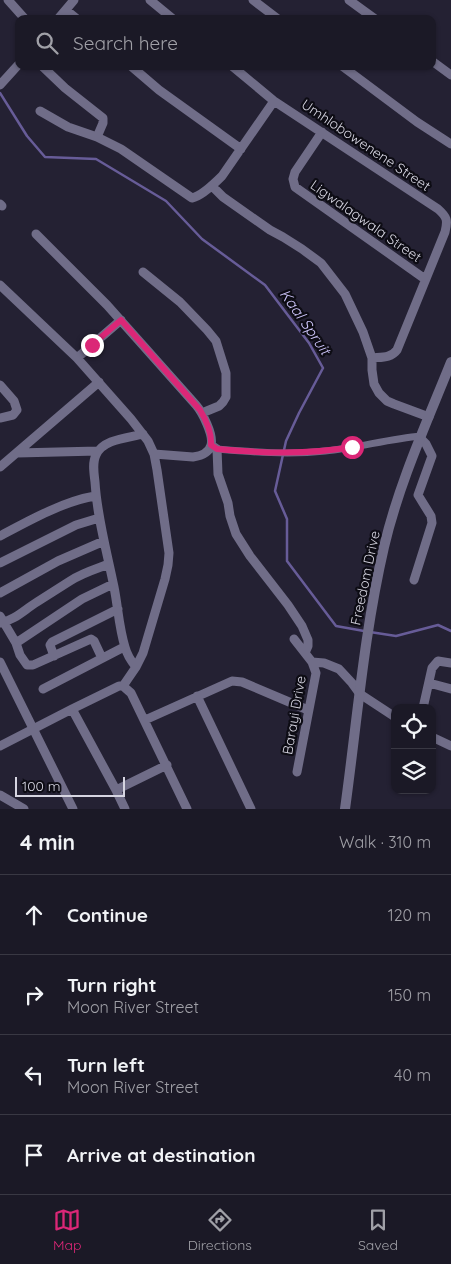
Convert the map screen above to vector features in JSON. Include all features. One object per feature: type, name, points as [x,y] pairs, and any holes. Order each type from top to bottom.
[{"type":"street","points":[[8,0],[21,15]]},
{"type":"street","points":[[62,15],[74,0]]},
{"type":"street","points":[[150,0],[168,15]]},
{"type":"street","points":[[253,0],[273,15]]},
{"type":"street","points":[[349,0],[370,15]]},
{"type":"street","points":[[66,10],[72,15]]},
{"type":"street","points":[[265,15],[268,11]]},
{"type":"street","points":[[436,64],[451,75]]},
{"type":"street","points":[[3,82],[15,68]]},
{"type":"street","points":[[46,70],[65,88],[103,118],[103,123],[97,137]]},
{"type":"street","points":[[136,70],[159,90],[241,149]]},
{"type":"street","name":"Umhlobowenene Street","points":[[237,70],[274,101],[438,209],[446,217],[445,232],[397,350],[394,354],[388,356],[372,358]]},
{"type":"street","points":[[347,70],[416,122],[451,144]]},
{"type":"street","points":[[40,112],[68,127],[97,137],[115,146],[192,198],[214,185],[222,176],[274,101]]},
{"type":"street","name":"Ligwalagwala Street","points":[[322,132],[295,172],[293,179],[295,187],[426,279]]},
{"type":"street","points":[[214,185],[217,192],[237,208],[321,263],[348,299],[363,332],[372,358],[374,384],[379,393],[383,398],[394,404],[429,417]]},
{"type":"street","points":[[36,234],[121,320],[202,413],[211,436],[218,474],[236,534],[246,551],[302,626],[308,640],[305,652]]},
{"type":"street","points":[[143,272],[180,302],[216,341],[226,373],[226,397],[218,406],[202,413]]},
{"type":"street","points":[[0,285],[77,358],[143,434],[154,454],[169,553],[165,579],[142,656],[123,686],[119,686],[0,746]]},
{"type":"street","points":[[77,358],[121,320]]},
{"type":"street","name":"Freedom Drive","points":[[345,809],[371,611],[387,534],[420,437],[451,362]]},
{"type":"street","points":[[0,467],[99,382]]},
{"type":"street","points":[[0,385],[14,401],[17,408],[16,413],[3,418]]},
{"type":"street","points":[[136,667],[124,647],[99,518],[94,460],[98,451],[108,443],[143,434]]},
{"type":"street","points":[[154,454],[197,457],[214,447],[277,453],[316,452],[420,437],[432,456],[418,495],[432,523],[414,580]]},
{"type":"street","points":[[17,453],[98,451]]},
{"type":"street","points":[[0,536],[76,500],[96,496]]},
{"type":"street","points":[[0,563],[82,523],[99,518]]},
{"type":"street","points":[[0,593],[58,561],[104,541]]},
{"type":"street","points":[[102,658],[91,639],[30,666],[27,665],[20,655],[16,642],[2,620],[15,618],[71,580],[109,564]]},
{"type":"street","points":[[16,642],[86,596],[113,584]]},
{"type":"street","points":[[54,656],[50,646],[52,642],[118,609]]},
{"type":"street","name":"Barayi Drive","points":[[294,639],[312,662],[316,673],[297,772]]},
{"type":"street","points":[[43,689],[124,647]]},
{"type":"street","points":[[424,704],[432,668],[438,661],[451,663]]},
{"type":"street","points":[[0,662],[73,809]]},
{"type":"street","points":[[312,662],[324,663],[339,668],[360,694],[391,714]]},
{"type":"street","points":[[145,720],[228,682],[236,681],[308,710]]},
{"type":"street","points":[[429,684],[451,689]]},
{"type":"street","points":[[123,686],[131,693],[187,809]]},
{"type":"street","points":[[197,696],[251,809]]},
{"type":"street","points":[[72,709],[125,809]]},
{"type":"street","points":[[436,739],[451,746]]},
{"type":"street","points":[[116,790],[167,765]]},
{"type":"street","points":[[0,795],[24,809]]},
{"type":"waterway","name":"Kaal Spruit","points":[[0,93],[27,136],[45,157],[96,159],[166,201],[202,239],[265,285],[309,343],[323,368],[286,441],[275,491],[287,519],[287,561],[336,626],[364,631]]},
{"type":"waterway","name":"Kaal Spruit","points":[[370,632],[396,636],[438,625],[451,631]]},
{"type":"route","points":[[92,345],[121,320],[200,410],[211,436],[211,445],[217,449],[277,453],[316,452],[352,447]]}]
